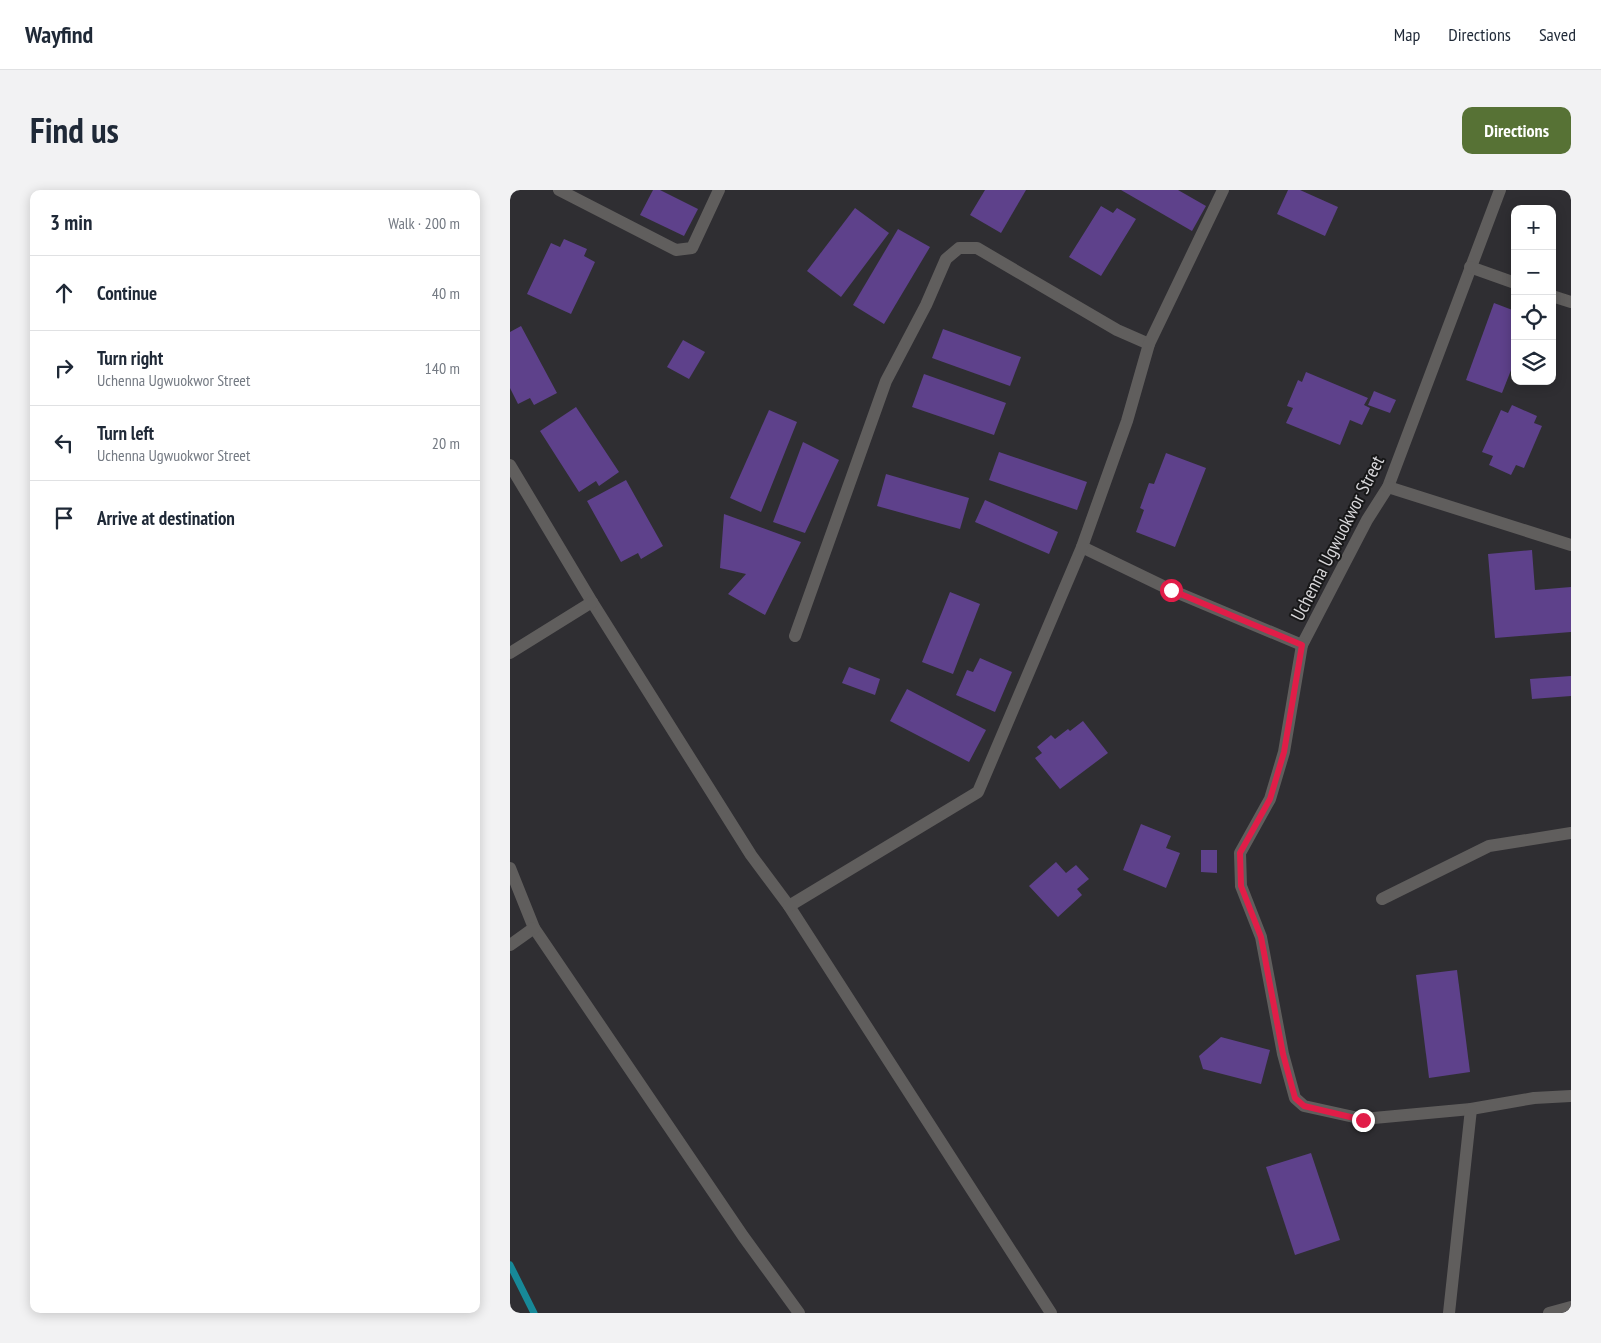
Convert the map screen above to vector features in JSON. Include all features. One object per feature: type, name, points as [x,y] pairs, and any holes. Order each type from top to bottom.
[{"type":"street","points":[[559,190],[676,250],[692,248],[718,190]]},
{"type":"street","points":[[789,906],[978,792],[1082,547],[1127,421],[1149,344],[1223,190]]},
{"type":"street","name":"Uchenna Ugwuokwor Street","points":[[1500,190],[1388,487],[1367,520],[1302,645],[1284,752],[1270,799],[1240,853],[1241,886],[1261,937],[1283,1054],[1295,1098],[1304,1106],[1363,1120],[1471,1109],[1534,1098],[1571,1096]]},
{"type":"street","points":[[795,636],[886,381],[926,305],[946,259],[959,248],[977,248],[1117,330],[1149,344]]},
{"type":"street","points":[[1470,267],[1511,282]]},
{"type":"street","points":[[1556,297],[1571,302]]},
{"type":"street","points":[[510,464],[592,602],[752,855],[789,906],[1051,1313]]},
{"type":"street","points":[[1388,487],[1571,545]]},
{"type":"street","points":[[1082,547],[1171,590],[1302,645]]},
{"type":"street","points":[[510,653],[592,602]]},
{"type":"street","points":[[1382,899],[1489,846],[1571,833]]},
{"type":"street","points":[[510,868],[534,928],[743,1236],[799,1313]]},
{"type":"street","points":[[510,945],[534,928]]},
{"type":"street","points":[[1449,1313],[1471,1109]]},
{"type":"street","points":[[1549,1313],[1571,1307]]},
{"type":"building","points":[[653,190],[660,190],[698,209],[684,236],[640,215]]},
{"type":"building","points":[[985,190],[1026,190],[1001,233],[970,215]]},
{"type":"building","points":[[1121,190],[1178,190],[1206,206],[1192,231]]},
{"type":"building","points":[[1288,190],[1300,190],[1338,207],[1325,236],[1277,214]]},
{"type":"building","points":[[1101,206],[1113,213],[1117,208],[1136,219],[1101,276],[1069,257]]},
{"type":"building","points":[[855,208],[889,233],[841,297],[807,271]]},
{"type":"building","points":[[898,229],[930,247],[884,324],[853,305]]},
{"type":"building","points":[[564,239],[587,249],[584,256],[595,262],[571,314],[527,294],[551,243],[560,247]]},
{"type":"building","points":[[1494,303],[1511,309],[1511,370],[1502,393],[1466,380]]},
{"type":"building","points":[[521,326],[557,393],[534,405],[530,398],[518,404],[510,388],[510,332]]},
{"type":"building","points":[[943,329],[1021,357],[1010,386],[932,358]]},
{"type":"building","points":[[683,340],[705,352],[689,379],[667,367]]},
{"type":"building","points":[[1306,372],[1368,398],[1364,405],[1370,408],[1362,425],[1350,420],[1340,445],[1286,423],[1293,408],[1287,406],[1298,380],[1302,382]]},
{"type":"building","points":[[924,374],[1006,403],[994,435],[912,407]]},
{"type":"building","points":[[1374,391],[1396,400],[1390,413],[1368,405]]},
{"type":"building","points":[[1512,405],[1537,416],[1534,423],[1542,426],[1524,468],[1516,465],[1511,475],[1489,465],[1493,456],[1482,452],[1501,410],[1508,413]]},
{"type":"building","points":[[576,407],[619,472],[599,486],[596,481],[579,492],[540,431]]},
{"type":"building","points":[[769,410],[797,422],[761,512],[730,498]]},
{"type":"building","points":[[803,442],[839,460],[805,533],[773,522]]},
{"type":"building","points":[[999,452],[1087,482],[1077,510],[989,480]]},
{"type":"building","points":[[1166,453],[1206,468],[1175,547],[1136,532],[1144,510],[1140,508],[1149,483],[1154,484]]},
{"type":"building","points":[[886,474],[969,498],[960,529],[877,506]]},
{"type":"building","points":[[626,480],[663,546],[641,559],[638,553],[621,562],[587,501]]},
{"type":"building","points":[[985,500],[1058,532],[1049,554],[975,522]]},
{"type":"building","points":[[724,514],[801,542],[765,615],[728,594],[746,574],[720,568]]},
{"type":"building","points":[[1532,550],[1535,590],[1571,587],[1571,632],[1495,638],[1488,554]]},
{"type":"building","points":[[950,592],[980,604],[953,674],[922,662]]},
{"type":"building","points":[[980,658],[1012,672],[995,712],[956,695],[967,670],[973,672]]},
{"type":"building","points":[[849,667],[880,679],[875,695],[842,683]]},
{"type":"building","points":[[1571,676],[1571,696],[1532,699],[1530,679]]},
{"type":"building","points":[[907,689],[986,730],[969,762],[890,721]]},
{"type":"building","points":[[1083,721],[1108,753],[1060,789],[1035,758],[1042,753],[1037,747],[1051,735],[1055,739]]},
{"type":"building","points":[[1141,824],[1171,836],[1166,848],[1180,853],[1166,888],[1123,870]]},
{"type":"building","points":[[1201,850],[1217,850],[1217,873],[1201,872]]},
{"type":"building","points":[[1056,862],[1066,873],[1076,865],[1089,879],[1077,889],[1082,895],[1058,917],[1029,886]]},
{"type":"building","points":[[1457,970],[1470,1072],[1429,1078],[1416,975]]},
{"type":"building","points":[[1221,1037],[1270,1050],[1261,1084],[1203,1069],[1199,1056]]},
{"type":"building","points":[[1311,1153],[1340,1240],[1295,1255],[1266,1167]]},
{"type":"waterway","points":[[510,1265],[534,1313]]},
{"type":"route","points":[[1171,590],[1302,645],[1284,752],[1270,799],[1240,853],[1241,886],[1261,937],[1283,1054],[1295,1098],[1304,1106],[1363,1120]]}]
